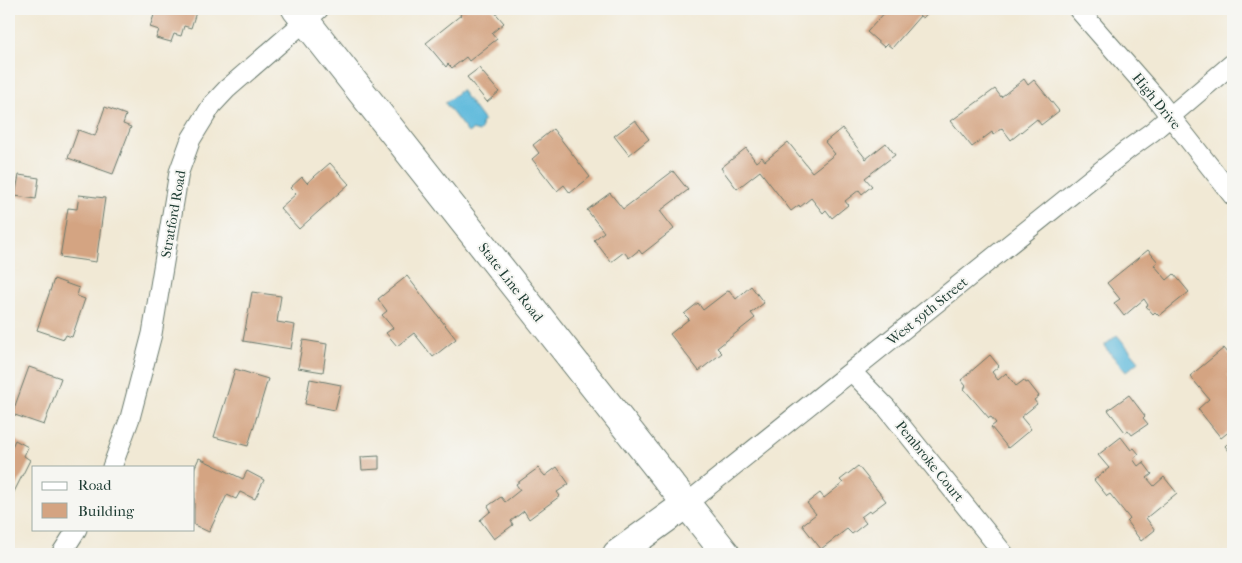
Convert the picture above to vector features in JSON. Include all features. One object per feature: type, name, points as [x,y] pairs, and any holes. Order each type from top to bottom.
[{"type":"main road","name":"State Line Road","points":[[307,12],[726,554]]},
{"type":"main road","name":"West 59th Street","points":[[617,554],[686,504]]},
{"type":"street","name":"High Drive","points":[[1078,9],[1115,50],[1233,196]]},
{"type":"street","name":"Stratford Road","points":[[112,466],[130,418],[152,334],[179,172],[191,139],[212,105],[307,12]]},
{"type":"street","name":"West 59th Street","points":[[686,504],[1170,117],[1233,63]]},
{"type":"street","name":"Pembroke Court","points":[[852,372],[886,407],[1004,554]]},
{"type":"street","points":[[61,554],[77,530]]},
{"type":"water","points":[[461,90],[484,121],[481,123],[482,128],[479,132],[472,130],[468,133],[445,103]]},
{"type":"water","points":[[1117,335],[1139,361],[1126,372],[1104,346]]},
{"type":"building","points":[[156,9],[197,9],[191,28],[184,26],[181,36],[174,34],[171,42],[156,38],[159,30],[150,27]]},
{"type":"building","points":[[456,9],[492,9],[504,23],[492,33],[497,39],[469,61],[466,57],[452,68],[448,64],[446,67],[426,43],[461,15]]},
{"type":"building","points":[[888,9],[931,9],[923,18],[920,16],[892,48],[887,44],[884,47],[867,32]]},
{"type":"building","points":[[479,68],[499,92],[487,102],[467,77]]},
{"type":"building","points":[[1024,79],[1028,85],[1034,80],[1059,111],[1041,125],[1037,119],[1011,140],[1002,128],[993,135],[992,132],[972,147],[951,121],[995,89],[1001,97]]},
{"type":"building","points":[[105,107],[126,115],[123,124],[131,127],[113,174],[68,158],[78,130],[95,136]]},
{"type":"building","points":[[635,120],[649,139],[629,155],[614,136]]},
{"type":"building","points":[[842,128],[866,159],[886,143],[895,155],[865,178],[872,186],[862,194],[859,190],[845,201],[848,205],[832,218],[826,210],[823,213],[811,198],[800,207],[799,205],[791,211],[760,171],[737,189],[721,168],[746,148],[756,162],[762,157],[765,161],[788,142],[812,172],[835,154],[825,142]]},
{"type":"building","points":[[553,129],[590,177],[570,193],[564,185],[557,191],[532,159],[539,153],[533,145]]},
{"type":"building","points":[[330,163],[349,184],[299,229],[280,208],[296,194],[290,188],[302,177],[307,183]]},
{"type":"building","points":[[673,171],[688,190],[660,211],[674,229],[642,254],[639,250],[629,258],[624,252],[611,262],[594,240],[604,232],[587,210],[610,193],[623,209]]},
{"type":"building","points":[[19,175],[39,178],[36,199],[15,196]]},
{"type":"building","points":[[79,195],[105,198],[96,262],[60,257],[68,208],[77,209]]},
{"type":"building","points":[[1148,250],[1158,262],[1154,265],[1167,280],[1174,274],[1189,292],[1159,316],[1155,312],[1153,314],[1146,306],[1148,305],[1144,299],[1124,316],[1114,303],[1120,299],[1107,283]]},
{"type":"building","points":[[407,276],[456,339],[433,357],[414,333],[397,346],[386,333],[393,328],[382,315],[387,311],[378,299]]},
{"type":"building","points":[[54,279],[79,288],[77,296],[85,299],[72,337],[66,335],[64,339],[37,330]]},
{"type":"building","points":[[751,286],[764,303],[751,313],[755,318],[717,348],[722,353],[699,371],[670,334],[689,319],[684,314],[698,303],[703,310],[729,290],[736,299]]},
{"type":"building","points":[[252,292],[281,296],[277,322],[295,325],[291,349],[243,341]]},
{"type":"building","points":[[303,340],[327,344],[323,372],[298,368]]},
{"type":"building","points":[[1224,348],[1233,359],[1233,371],[1227,376],[1233,383],[1233,432],[1231,430],[1221,438],[1198,409],[1209,399],[1190,376]]},
{"type":"building","points":[[990,355],[999,366],[992,372],[998,380],[1006,373],[1016,386],[1024,380],[1026,383],[1028,382],[1039,396],[1034,400],[1037,404],[1021,417],[1031,429],[1008,448],[991,427],[996,423],[991,417],[989,418],[964,389],[966,386],[961,380]]},
{"type":"building","points":[[29,367],[61,378],[44,425],[12,414]]},
{"type":"building","points":[[235,369],[268,379],[248,446],[214,437]]},
{"type":"building","points":[[310,379],[341,385],[335,410],[305,404]]},
{"type":"building","points":[[1129,395],[1145,416],[1143,418],[1148,424],[1132,435],[1128,430],[1125,432],[1108,410]]},
{"type":"building","points":[[1121,437],[1131,450],[1134,448],[1139,454],[1133,459],[1138,466],[1143,462],[1152,474],[1147,478],[1154,486],[1164,477],[1177,493],[1146,518],[1155,530],[1141,541],[1127,522],[1130,519],[1110,494],[1107,496],[1094,480],[1109,468],[1098,455]]},
{"type":"building","points":[[1233,438],[1233,456],[1225,446]]},
{"type":"building","points":[[15,440],[28,447],[24,456],[30,460],[13,494],[9,492],[9,448],[11,449]]},
{"type":"building","points":[[379,456],[379,469],[362,470],[361,457]]},
{"type":"building","points":[[199,458],[243,479],[247,471],[264,480],[255,499],[240,492],[236,499],[227,495],[209,532],[195,525],[195,467]]},
{"type":"building","points":[[858,466],[886,501],[861,517],[866,523],[852,534],[847,529],[821,549],[802,525],[816,514],[807,503],[820,493],[824,498],[843,483],[840,480]]},
{"type":"building","points":[[557,467],[569,484],[557,492],[560,496],[529,519],[524,511],[511,521],[513,525],[494,539],[480,520],[491,511],[488,506],[501,497],[505,502],[520,490],[516,484],[538,468],[545,476]]}]
